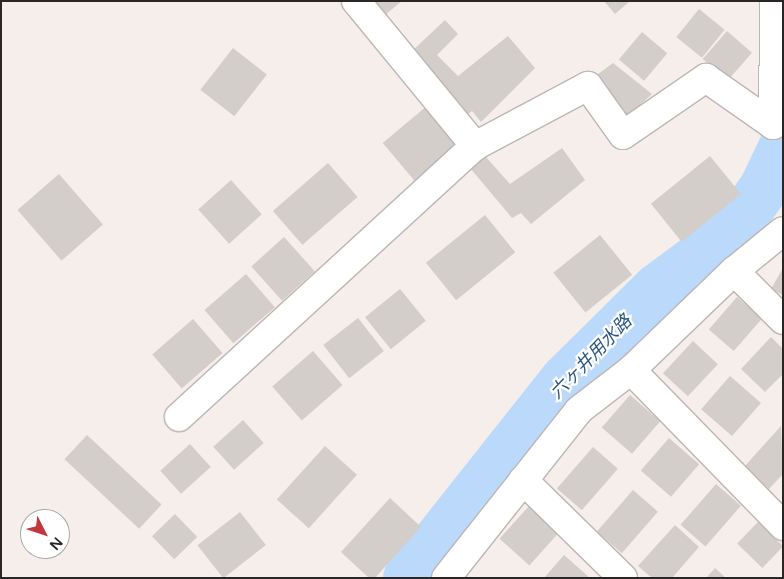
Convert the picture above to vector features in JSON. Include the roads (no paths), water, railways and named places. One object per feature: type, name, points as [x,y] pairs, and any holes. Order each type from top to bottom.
[{"type":"street","points":[[356,1],[475,146]]},
{"type":"street","points":[[178,417],[475,146],[588,86],[623,135],[706,78],[773,125],[774,1]]},
{"type":"street","points":[[446,578],[579,410],[631,370],[734,271],[783,232]]},
{"type":"street","points":[[734,271],[783,320]]},
{"type":"street","points":[[631,370],[783,526]]},
{"type":"street","points":[[523,480],[622,578]]},
{"type":"waterway","name":"六ヶ井用水路","points":[[408,578],[565,380],[658,288],[731,234],[764,188],[783,148]]}]
